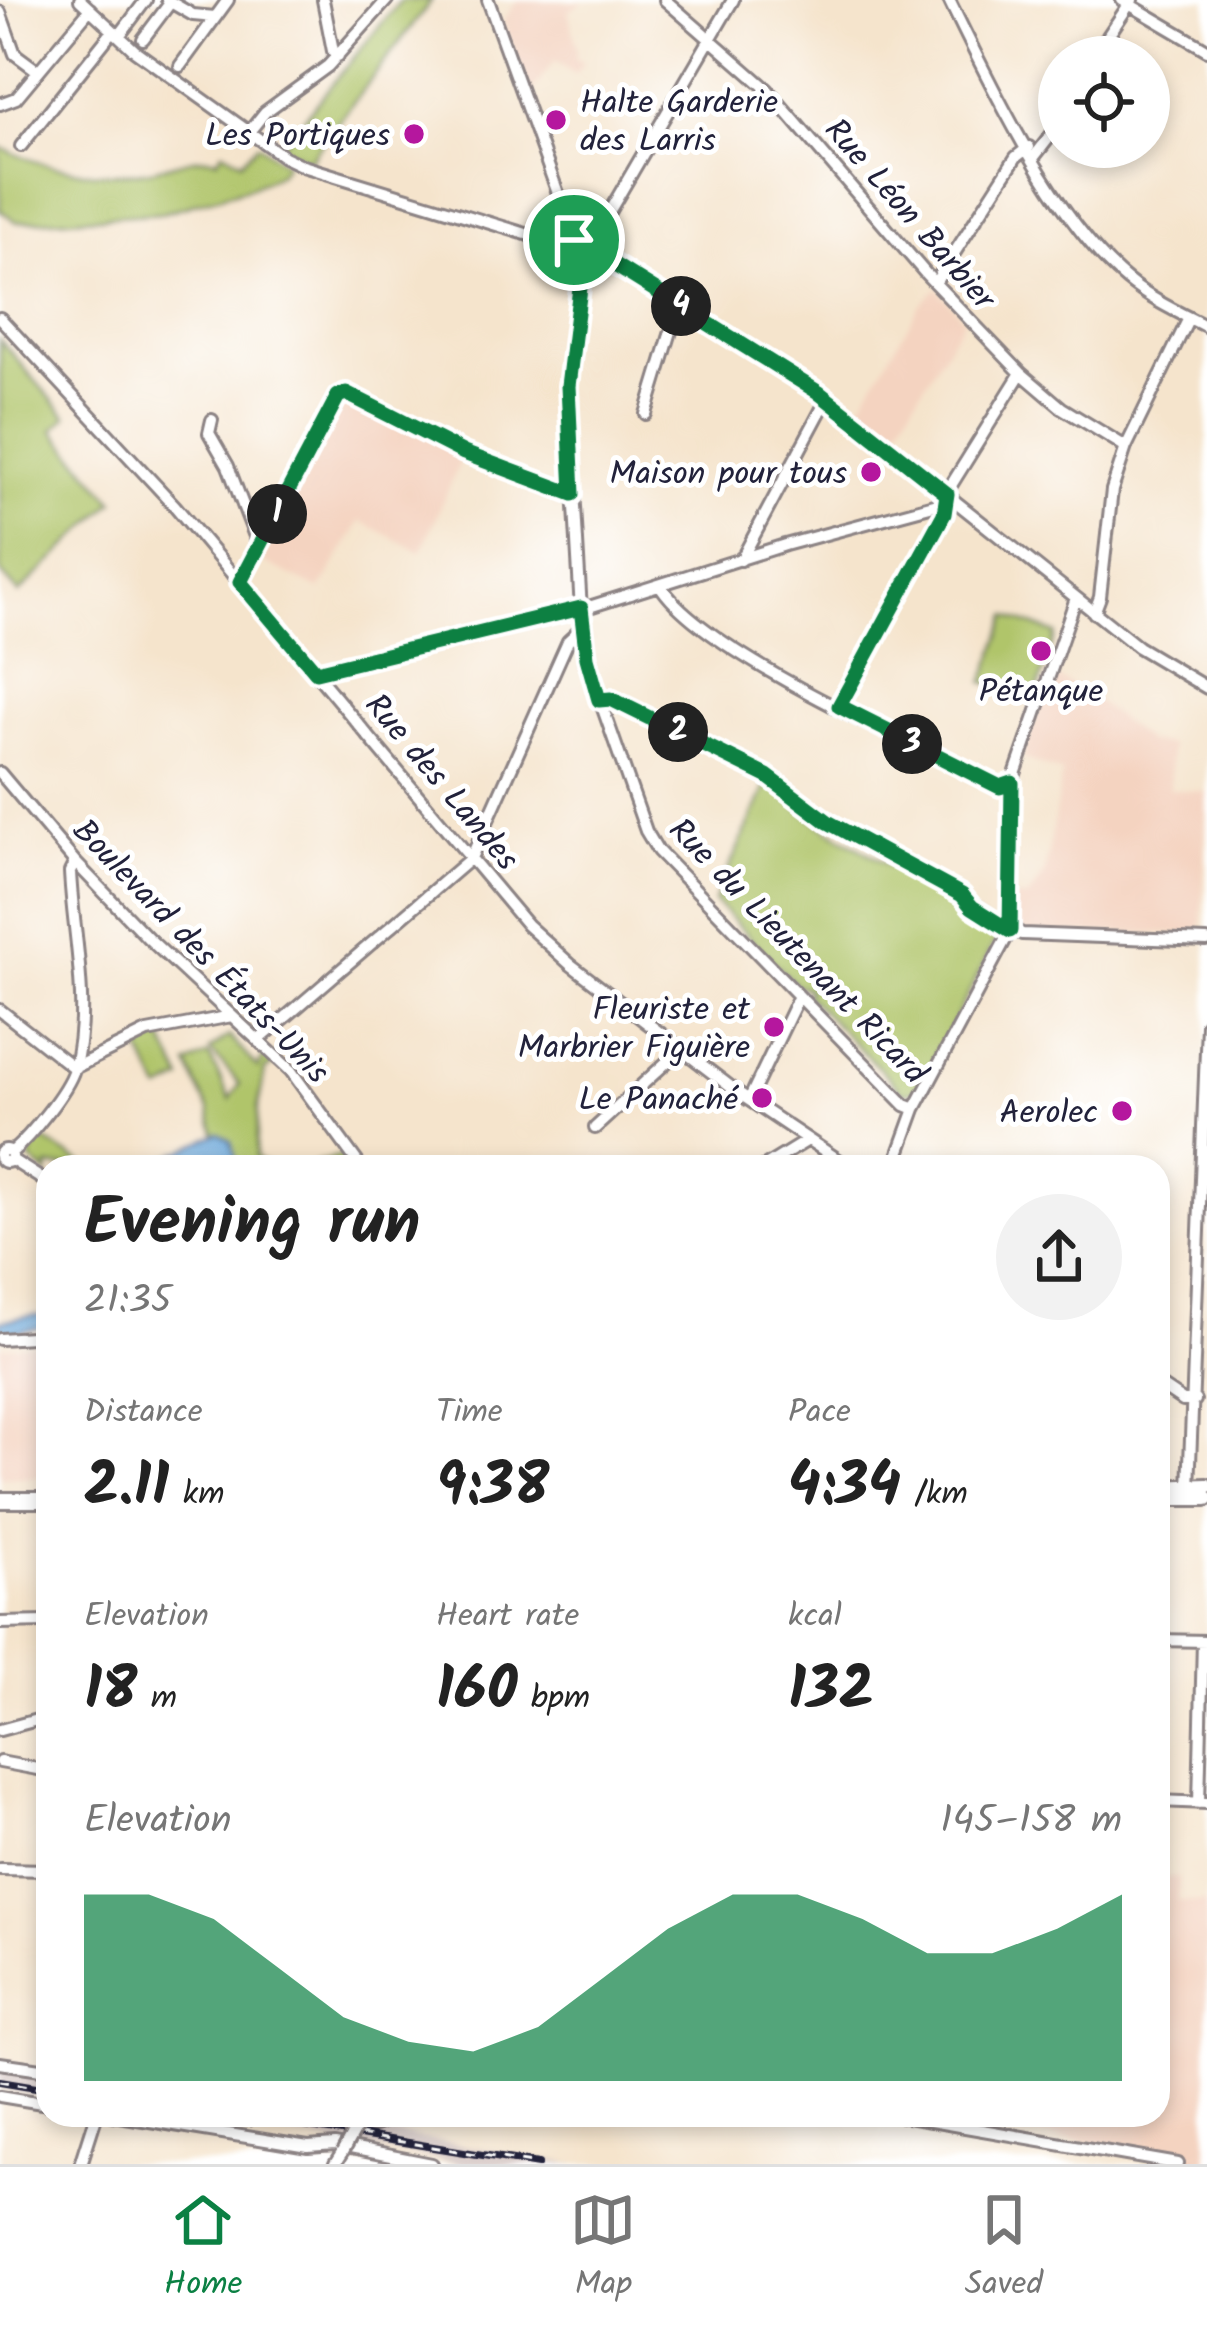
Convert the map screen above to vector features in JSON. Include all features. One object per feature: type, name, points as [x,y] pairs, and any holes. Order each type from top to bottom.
[{"type":"main road","points":[[1189,1493],[1207,1486]]},
{"type":"main road","points":[[1170,1494],[1207,1498]]},
{"type":"main road","points":[[0,1496],[36,1496]]},
{"type":"street","points":[[21,146],[146,0]]},
{"type":"street","points":[[180,66],[228,0]]},
{"type":"street","points":[[323,0],[338,56]]},
{"type":"street","points":[[249,132],[265,112],[338,56],[387,0]]},
{"type":"street","points":[[488,0],[554,184],[580,235]]},
{"type":"street","name":"Rue Léon Barbier","points":[[665,0],[766,88],[935,283],[1021,373],[1062,409],[1126,447]]},
{"type":"street","points":[[595,236],[733,0]]},
{"type":"street","points":[[949,0],[1059,200],[1101,256],[1152,298],[1207,327]]},
{"type":"street","points":[[143,39],[169,1],[193,15],[215,17]]},
{"type":"street","points":[[1106,36],[1127,1],[1207,50]]},
{"type":"street","points":[[0,104],[16,98],[85,5],[116,34],[303,166],[572,248],[583,263],[600,255]]},
{"type":"street","points":[[0,12],[5,47],[38,71]]},
{"type":"street","points":[[935,283],[1016,157],[1038,145]]},
{"type":"street","points":[[580,235],[595,236]]},
{"type":"street","points":[[572,248],[580,235]]},
{"type":"street","points":[[595,236],[600,255]]},
{"type":"street","points":[[600,255],[827,399],[1094,613],[1164,665],[1207,688]]},
{"type":"street","name":"Rue du Lieutenant Ricard","points":[[583,263],[568,386],[582,628],[599,700],[654,846],[798,998],[905,1105],[915,1109]]},
{"type":"street","points":[[646,414],[679,305]]},
{"type":"street","name":"Rue des Landes","points":[[0,318],[131,457],[548,945],[749,1100],[831,1155]]},
{"type":"street","points":[[1094,613],[1100,598],[1109,501],[1126,447],[1189,318]]},
{"type":"street","points":[[839,706],[944,514],[946,498],[1021,373]]},
{"type":"street","points":[[240,582],[338,396],[346,393],[464,453],[573,494]]},
{"type":"street","points":[[740,560],[827,399]]},
{"type":"street","points":[[212,420],[209,434],[228,466],[259,547]]},
{"type":"street","points":[[316,672],[581,608],[946,498]]},
{"type":"street","points":[[660,585],[674,603],[721,640],[1000,787],[1012,783]]},
{"type":"street","points":[[898,1155],[915,1109],[1010,931],[1012,783],[1076,598]]},
{"type":"street","points":[[259,1040],[472,858],[568,641],[582,628]]},
{"type":"street","points":[[599,700],[611,699],[767,776],[828,822],[962,895],[1010,931],[1207,940]]},
{"type":"street","name":"Boulevard des États-Unis","points":[[2,780],[75,862],[291,1071],[352,1155]]},
{"type":"street","points":[[36,1177],[4,1157],[59,1094],[74,1068],[80,1006],[71,880],[75,862]]},
{"type":"street","points":[[749,1100],[798,998]]},
{"type":"street","points":[[0,1010],[74,1068]]},
{"type":"street","points":[[74,1068],[147,1032],[232,1016]]},
{"type":"street","points":[[1189,1493],[1207,1024]]},
{"type":"street","points":[[595,1128],[682,1049]]},
{"type":"street","points":[[784,1155],[808,1140]]},
{"type":"street","points":[[0,1339],[36,1337]]},
{"type":"street","points":[[1170,1393],[1183,1402],[1195,1400]]},
{"type":"street","points":[[0,1623],[36,1622]]},
{"type":"street","points":[[1170,1640],[1205,1641],[1203,1803],[1170,1802]]},
{"type":"street","points":[[0,1730],[36,1720]]},
{"type":"street","points":[[0,1762],[36,1769]]},
{"type":"street","points":[[0,1869],[36,1870]]},
{"type":"street","points":[[0,2063],[36,2069]]},
{"type":"street","points":[[0,2096],[36,2102]]},
{"type":"street","points":[[81,2164],[93,2127]]},
{"type":"street","points":[[186,2127],[308,2147],[335,2145],[429,2164]]},
{"type":"street","points":[[338,2158],[356,2127]]},
{"type":"street","points":[[965,2127],[1178,2164]]},
{"type":"street","points":[[308,2147],[308,2162]]},
{"type":"shaded area","points":[[518,0],[583,2],[568,11],[578,51],[575,58],[583,63],[575,74],[555,60],[529,96],[503,20]]},
{"type":"shaded area","points":[[936,288],[964,319],[889,443],[854,416],[920,305]]},
{"type":"shaded area","points":[[350,398],[463,455],[421,552],[360,521],[320,590],[259,560],[344,400]]},
{"type":"shaded area","points":[[1051,675],[1085,692],[1148,742],[1170,745],[1170,789],[1207,792],[1202,926],[1194,933],[1022,933],[1012,929],[1014,898],[1028,898],[1045,872],[1062,773],[1023,758]]},
{"type":"shaded area","points":[[36,1344],[36,1477],[0,1477],[0,1347]]},
{"type":"shaded area","points":[[1170,1878],[1179,1878],[1178,1901],[1207,1902],[1207,2164],[995,2127],[1170,2127]]},
{"type":"shaded area","points":[[0,2070],[36,2075],[36,2096],[0,2090]]},
{"type":"shaded area","points":[[231,2127],[350,2127],[576,2164],[464,2164]]},
{"type":"green space","points":[[401,0],[432,0],[309,160],[281,146]]},
{"type":"green space","points":[[258,144],[286,164],[279,174],[162,213],[17,222],[0,210],[0,147],[54,166],[113,173],[217,159],[223,151],[242,161]]},
{"type":"green space","points":[[0,340],[67,417],[53,430],[114,501],[19,593],[0,572]]},
{"type":"green space","points":[[1008,616],[1056,634],[1034,700],[984,682]]},
{"type":"green space","points":[[768,783],[821,825],[998,930],[918,1090],[904,1093],[807,996],[808,989],[796,985],[714,901]]},
{"type":"green space","points":[[229,1036],[258,1068],[266,1052],[276,1062],[265,1070],[256,1155],[235,1155],[230,1140],[215,1134],[188,1065],[209,1055],[230,1099],[240,1084],[210,1050]]},
{"type":"green space","points":[[162,1037],[183,1080],[161,1091],[139,1048]]},
{"type":"green space","points":[[36,1135],[68,1155],[36,1155],[36,1164],[30,1159]]},
{"type":"water","points":[[219,1133],[231,1141],[235,1155],[173,1155]]},
{"type":"water","points":[[36,1315],[36,1328],[0,1333],[0,1321]]},
{"type":"railway","points":[[0,2081],[36,2087]]},
{"type":"railway","points":[[310,2127],[538,2164]]},
{"type":"place","name":"Halte Garderie des Larris","points":[[556,120]]},
{"type":"place","name":"Les Portiques","points":[[414,134]]},
{"type":"place","name":"Maison pour tous","points":[[871,472]]},
{"type":"place","name":"Pétanque","points":[[1041,651]]},
{"type":"place","name":"Fleuriste et Marbrier Figuière","points":[[774,1027]]},
{"type":"place","name":"Le Panaché","points":[[762,1098]]},
{"type":"place","name":"Aerolec","points":[[1122,1111]]},
{"type":"route","points":[[587,233],[595,236],[605,259],[818,392],[947,494],[944,514],[839,706],[1000,787],[1012,783],[1010,931],[962,895],[828,822],[776,781],[611,699],[599,700],[587,658],[581,608],[316,672],[240,582],[338,396],[346,393],[464,453],[573,494],[568,386],[583,263],[572,252],[574,240],[587,233]]}]
